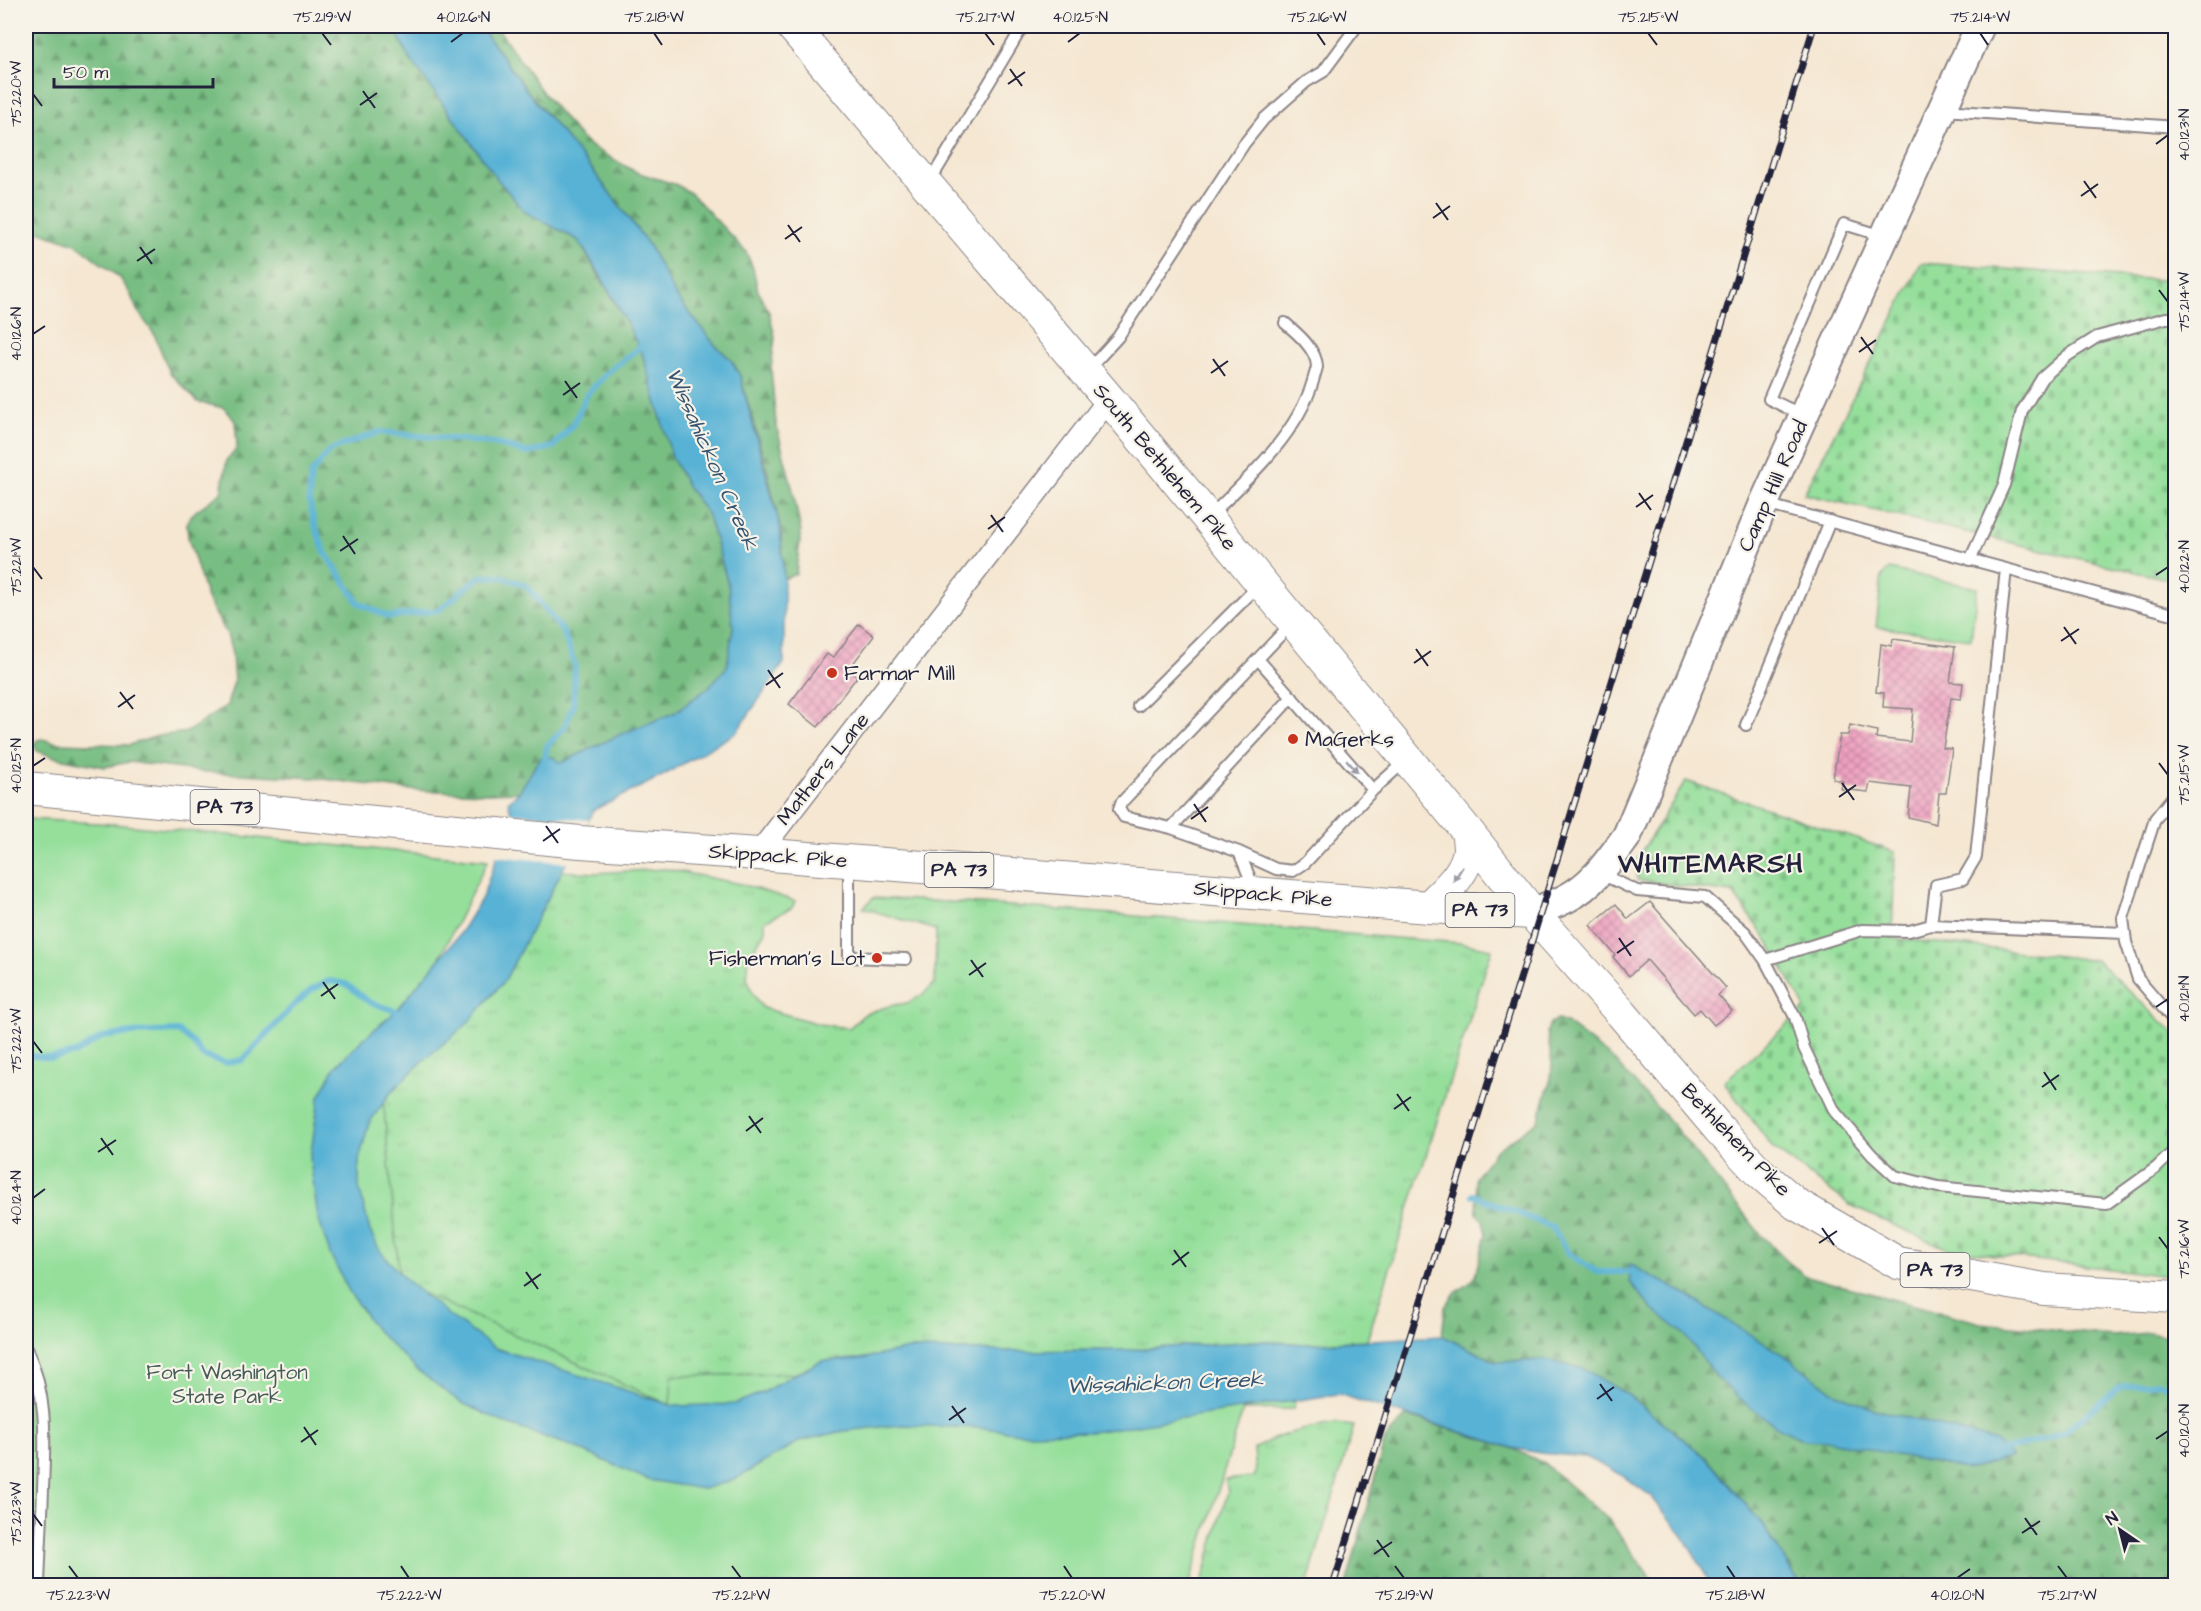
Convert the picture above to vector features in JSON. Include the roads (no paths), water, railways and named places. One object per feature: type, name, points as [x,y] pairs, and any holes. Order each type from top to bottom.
[{"type":"main road","name":"South Bethlehem Pike","points":[[792,26],[1086,372],[1408,759],[1532,913]]},
{"type":"main road","name":"Skippack Pike","points":[[26,788],[580,842],[849,861],[1429,908],[1532,913]]},
{"type":"main road","points":[[1429,908],[1454,881],[1464,866],[1469,850],[1467,831]]},
{"type":"main road","name":"Bethlehem Pike","points":[[1532,913],[1622,1014],[1719,1129],[1759,1172],[1797,1204],[1898,1263],[2044,1289],[2175,1297]]},
{"type":"street","name":"Camp Hill Road","points":[[1532,913],[1568,898],[1599,873],[1627,836],[1764,503],[1980,26]]},
{"type":"street","name":"Mathers Lane","points":[[758,854],[1108,399]]},
{"type":"lane","points":[[928,186],[1023,26]]},
{"type":"lane","points":[[1086,372],[1118,337],[1244,144],[1264,119],[1306,82],[1323,72],[1357,26]]},
{"type":"lane","points":[[1942,109],[2175,127]]},
{"type":"lane","points":[[1804,416],[1769,399],[1844,224],[1884,237]]},
{"type":"lane","points":[[1970,560],[2004,485],[2022,411],[2042,378],[2067,356],[2097,337],[2166,318],[2175,318]]},
{"type":"lane","points":[[1207,518],[1239,488],[1287,433],[1309,396],[1317,366],[1312,352],[1297,333],[1285,323]]},
{"type":"lane","points":[[1764,503],[2175,615]]},
{"type":"lane","points":[[1746,725],[1830,521]]},
{"type":"lane","points":[[1930,925],[1936,885],[1963,879],[1976,857],[2006,569]]},
{"type":"lane","points":[[1138,706],[1261,583]]},
{"type":"lane","points":[[1293,622],[1121,803],[1119,809],[1124,816],[1171,828],[1239,852],[1276,869],[1293,871],[1305,863],[1373,790],[1408,759]]},
{"type":"lane","points":[[1258,658],[1373,790]]},
{"type":"lane","points":[[1171,828],[1292,697]]},
{"type":"lane","points":[[2175,793],[2155,819],[2123,918],[2126,942],[2138,979],[2175,1023]]},
{"type":"lane","points":[[1239,852],[1256,894]]},
{"type":"lane","points":[[849,861],[849,957],[906,959]]},
{"type":"lane","points":[[1599,873],[1637,891],[1705,897],[1744,932],[1765,960],[1795,1017],[1804,1048],[1835,1112],[1872,1155],[1895,1176],[1938,1187],[2106,1204],[2156,1168],[2175,1149]]},
{"type":"lane","points":[[1765,960],[1862,930],[1909,931],[1930,925],[2125,933]]},
{"type":"lane","points":[[26,1348],[40,1384],[45,1411],[46,1454],[39,1586]]},
{"type":"water","name":"Wissahickon Creek","points":[[394,26],[480,26],[530,95],[591,168],[648,244],[676,296],[714,344],[731,360],[740,376],[780,526],[784,579],[784,663],[736,733],[664,775],[594,810],[505,980],[466,1025],[424,1060],[392,1091],[369,1123],[359,1160],[359,1187],[370,1231],[380,1251],[406,1280],[450,1316],[495,1348],[674,1406],[734,1404],[764,1392],[822,1361],[861,1359],[909,1349],[1127,1350],[1257,1341],[1305,1344],[1442,1336],[1497,1362],[1545,1360],[1584,1369],[1628,1395],[1704,1456],[1759,1520],[1801,1585],[1710,1585],[1683,1536],[1651,1496],[1621,1475],[1586,1457],[1512,1448],[1338,1394],[1092,1432],[1020,1433],[985,1428],[901,1425],[844,1431],[800,1441],[734,1480],[703,1489],[648,1480],[574,1447],[507,1424],[460,1402],[417,1370],[375,1329],[350,1293],[330,1254],[318,1218],[310,1159],[319,1097],[335,1067],[396,1011],[459,935],[482,898],[512,815],[508,802],[519,792],[540,758],[554,757],[561,763],[621,734],[674,713],[708,688],[727,667],[733,627],[728,584],[708,515],[689,489],[672,457],[643,356],[599,273],[578,240],[525,212],[498,180],[408,56]]},
{"type":"water","points":[[1629,1264],[1685,1294],[1790,1359],[1832,1391],[1874,1409],[1994,1440],[2012,1457],[1969,1470],[1829,1441],[1804,1440],[1779,1428],[1751,1408],[1718,1379],[1685,1335],[1652,1309],[1630,1282]]},
{"type":"waterway","points":[[544,763],[547,746],[564,728],[573,706],[575,665],[563,632],[527,586],[500,576],[479,577],[439,610],[389,617],[359,603],[325,553],[314,523],[309,500],[311,474],[330,450],[379,432],[493,443],[528,453],[553,447],[574,423],[587,394],[609,371],[645,343]]},
{"type":"waterway","points":[[26,1055],[51,1058],[76,1053],[102,1037],[178,1031],[193,1043],[203,1056],[225,1063],[243,1060],[293,1006],[311,990],[329,981],[346,984],[369,1002],[402,1013]]},
{"type":"waterway","points":[[1473,1195],[1552,1227],[1569,1254],[1597,1272],[1629,1272],[1634,1275]]},
{"type":"waterway","points":[[1997,1450],[2062,1434],[2120,1387],[2159,1383],[2176,1389]]},
{"type":"railway","points":[[1333,1586],[1814,26]]},
{"type":"place","name":"Farmar Mill","points":[[832,673]]},
{"type":"place","name":"MaGerks","points":[[1293,739]]},
{"type":"place","name":"Fisherman's Lot","points":[[877,958]]},
{"type":"district","name":"WHITEMARSH","points":[[1711,864]]},
{"type":"park label","name":"Fort Washington State Park","points":[[227,1384]]}]
